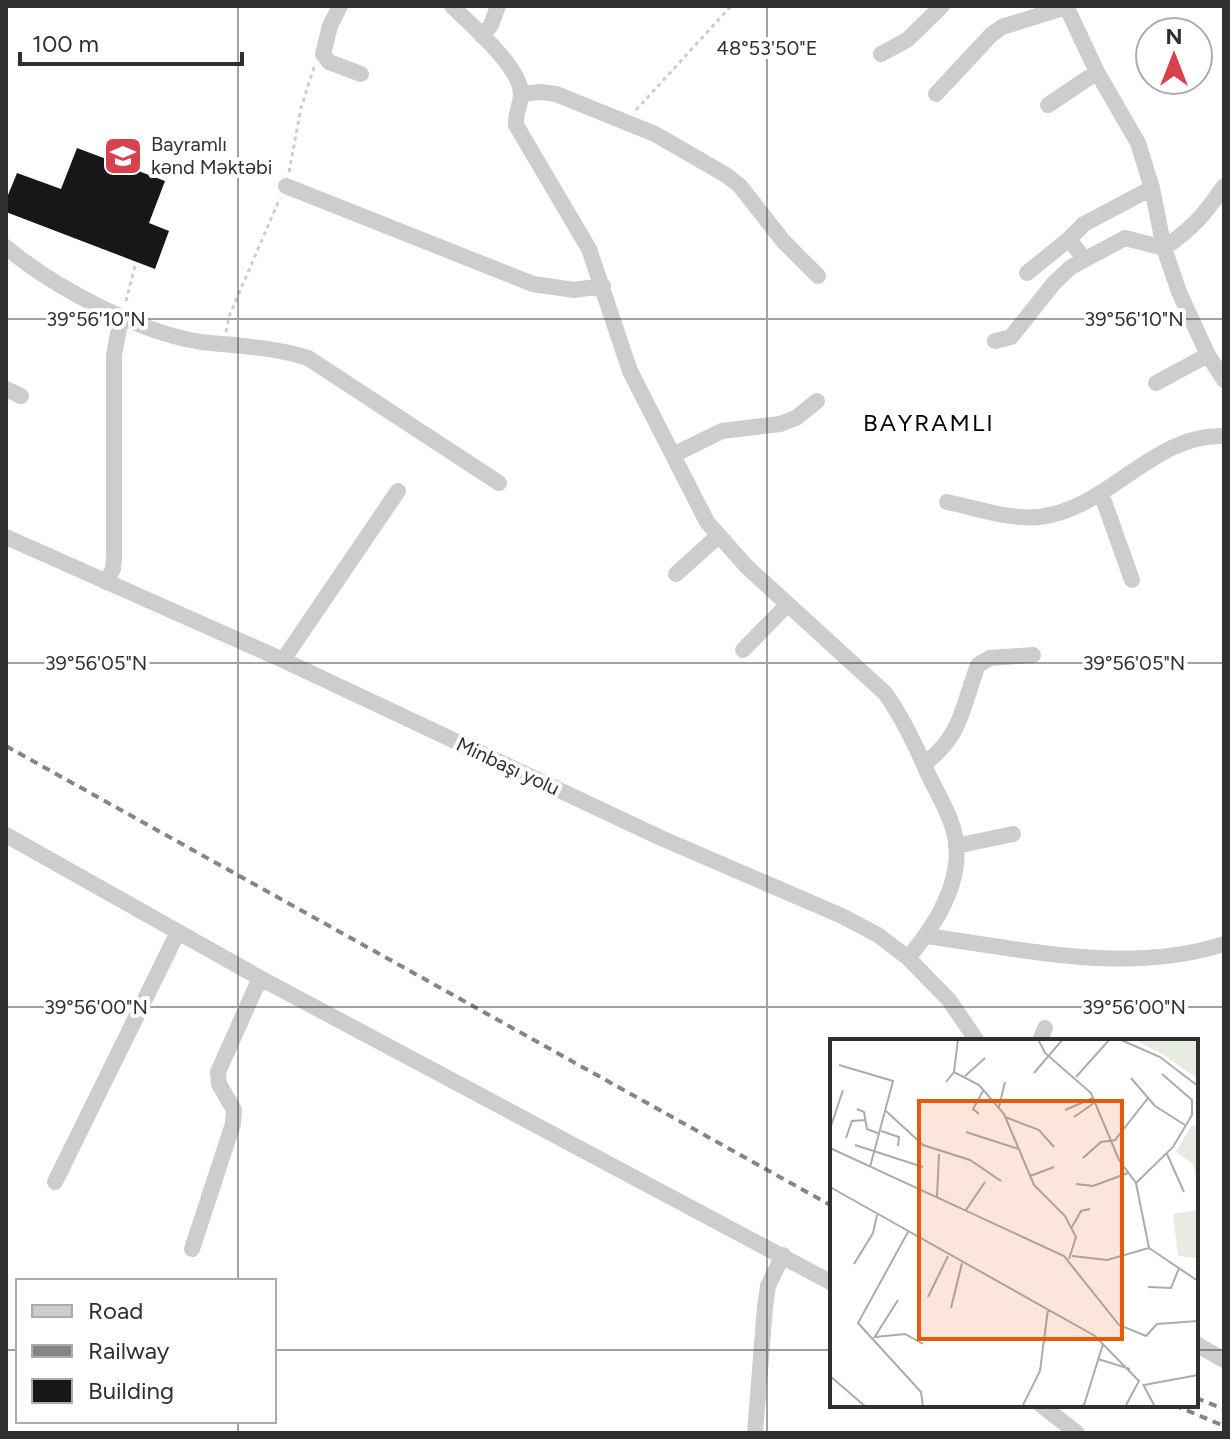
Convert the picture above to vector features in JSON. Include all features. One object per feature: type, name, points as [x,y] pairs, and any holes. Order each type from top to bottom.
[{"type":"street","points":[[340,6],[330,26],[323,54],[329,62],[361,74]]},
{"type":"street","points":[[452,6],[482,36],[515,77],[521,94],[515,116],[516,125],[576,225],[603,286],[630,371],[698,509],[717,537],[885,693],[898,711],[924,764],[950,822],[957,859],[950,888],[926,936],[908,958]]},
{"type":"street","points":[[482,36],[491,25],[498,6]]},
{"type":"street","points":[[881,54],[907,40],[942,6]]},
{"type":"street","points":[[936,94],[1002,27],[1066,6],[1097,72],[1131,127],[1152,188],[1164,248],[1179,292],[1208,355],[1224,380]]},
{"type":"street","points":[[1048,105],[1097,72]]},
{"type":"street","points":[[521,94],[556,94],[655,134],[726,175],[740,186],[784,242],[818,276]]},
{"type":"street","points":[[286,186],[533,284],[574,290],[603,286]]},
{"type":"street","points":[[1164,248],[1201,220],[1224,186]]},
{"type":"street","points":[[1027,273],[1084,224],[1152,188]]},
{"type":"street","points":[[995,341],[1011,337],[1054,283],[1084,259],[1125,238],[1164,248]]},
{"type":"street","points":[[1069,239],[1084,259]]},
{"type":"street","points":[[6,247],[23,262],[121,318],[190,339],[288,352],[308,358],[499,483]]},
{"type":"street","points":[[106,582],[113,569],[114,557],[114,355],[121,318]]},
{"type":"street","points":[[1156,383],[1208,355]]},
{"type":"street","points":[[673,455],[722,431],[780,424],[796,418],[817,401]]},
{"type":"street","points":[[947,502],[1027,517],[1052,515],[1101,493],[1180,444],[1209,436],[1224,436]]},
{"type":"street","points":[[283,660],[398,491]]},
{"type":"street","points":[[1101,493],[1132,580]]},
{"type":"street","name":"Minbaşı yolu","points":[[6,537],[283,660],[661,838],[842,916],[878,935],[908,958],[949,1000],[976,1039]]},
{"type":"street","points":[[676,574],[717,537]]},
{"type":"street","points":[[743,650],[788,604]]},
{"type":"street","points":[[924,764],[942,750],[955,734],[978,665],[990,658],[1033,655]]},
{"type":"street","points":[[956,846],[1013,834]]},
{"type":"street","points":[[6,835],[260,978],[830,1282]]},
{"type":"street","points":[[55,1182],[178,932]]},
{"type":"street","points":[[926,936],[1127,959],[1224,944]]},
{"type":"street","points":[[192,1249],[233,1124],[234,1110],[219,1084],[218,1072],[260,978]]},
{"type":"street","points":[[755,1433],[768,1286],[783,1255]]},
{"type":"street","points":[[1198,1345],[1224,1360]]},
{"type":"street","points":[[1044,1407],[1077,1433]]},
{"type":"path","points":[[628,124],[637,108],[731,6]]},
{"type":"path","points":[[225,343],[230,314],[286,186],[301,108],[315,63],[323,54]]},
{"type":"path","points":[[121,318],[136,262]]},
{"type":"building","points":[[77,148],[165,181],[149,223],[169,231],[155,269],[6,212],[6,200],[17,173],[61,189]]},
{"type":"railway","points":[[6,746],[830,1205]]},
{"type":"railway","points":[[1198,1399],[1224,1409]]},
{"type":"railway","points":[[1179,1407],[1224,1426]]},
{"type":"place","name":"Bayramlı kənd Məktəbi","points":[[123,156]]},
{"type":"district","name":"BAYRAMLI","points":[[929,423]]}]
